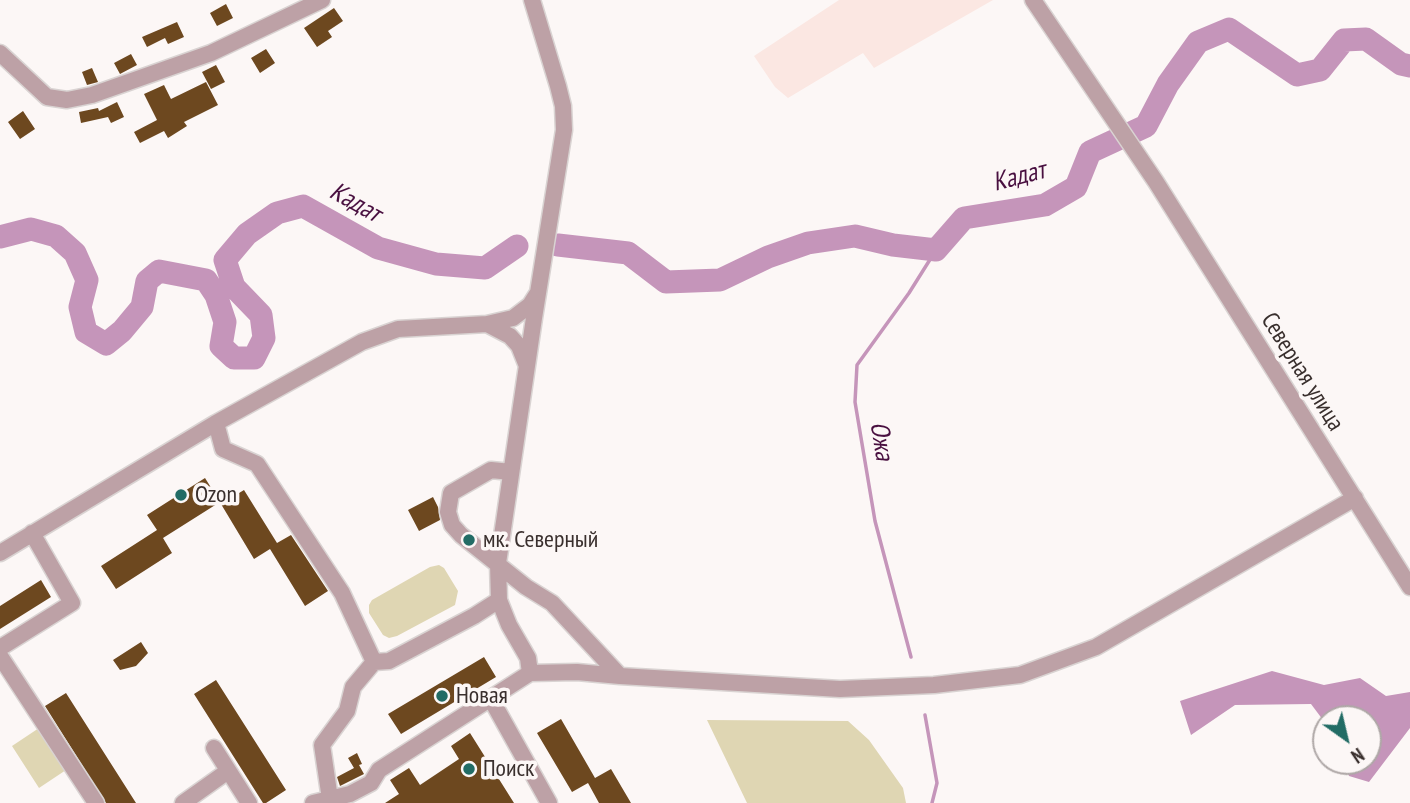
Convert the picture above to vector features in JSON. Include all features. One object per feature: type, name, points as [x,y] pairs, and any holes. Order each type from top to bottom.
[{"type":"street","points":[[2,58],[47,97],[68,100],[135,81],[211,53],[322,0]]},
{"type":"street","points":[[530,673],[528,658],[509,625],[499,600],[498,563],[564,130],[563,106],[532,0]]},
{"type":"street","name":"Северная улица","points":[[1032,0],[1156,183],[1408,580]]},
{"type":"street","points":[[0,553],[216,423],[362,342],[398,329],[487,324],[513,318],[530,304],[538,292]]},
{"type":"street","points":[[487,324],[510,336],[519,346],[528,368]]},
{"type":"street","points":[[216,423],[223,449],[257,464],[342,593],[374,662]]},
{"type":"street","points":[[511,472],[491,470],[451,493],[448,512],[452,525],[526,587],[552,603],[620,676]]},
{"type":"street","points":[[313,803],[350,794],[371,783],[379,770],[530,673],[577,671],[840,689],[934,685],[1020,675],[1096,647],[1355,498]]},
{"type":"street","points":[[0,648],[72,603],[32,533]]},
{"type":"street","points":[[330,799],[322,746],[347,711],[353,687],[374,662],[389,661],[499,600]]},
{"type":"street","points":[[0,656],[96,803]]},
{"type":"street","points":[[491,699],[549,803]]},
{"type":"street","points":[[214,748],[249,803]]},
{"type":"street","points":[[183,803],[229,771]]},
{"type":"shaded area","points":[[839,0],[993,0],[874,68],[863,53],[788,98],[775,87],[754,56]]},
{"type":"shaded area","points":[[439,565],[444,568],[458,591],[455,605],[397,636],[389,638],[383,635],[369,613],[372,600],[430,567]]},
{"type":"shaded area","points":[[1272,671],[1324,685],[1360,678],[1386,696],[1410,692],[1410,728],[1382,765],[1382,705],[1235,705],[1191,735],[1180,701]]},
{"type":"shaded area","points":[[707,720],[848,721],[869,740],[903,788],[906,803],[747,803]]},
{"type":"shaded area","points":[[39,728],[66,770],[39,788],[12,746]]},
{"type":"shaded area","points":[[1349,775],[1374,775],[1369,782]]},
{"type":"building","points":[[226,4],[233,18],[217,26],[210,13]]},
{"type":"building","points":[[334,8],[343,21],[328,31],[332,37],[317,47],[304,28]]},
{"type":"building","points":[[177,22],[184,37],[168,44],[165,38],[147,47],[142,37]]},
{"type":"building","points":[[266,49],[275,63],[260,73],[251,58]]},
{"type":"building","points":[[131,54],[137,65],[120,74],[114,63]]},
{"type":"building","points":[[216,65],[225,82],[211,89],[202,72]]},
{"type":"building","points":[[92,68],[98,82],[87,85],[82,72]]},
{"type":"building","points":[[206,82],[218,105],[184,122],[187,126],[168,138],[164,131],[140,143],[134,132],[157,120],[144,94],[164,85],[171,99]]},
{"type":"building","points":[[117,102],[124,117],[111,123],[108,117],[81,123],[79,112],[98,108],[99,111]]},
{"type":"building","points":[[23,111],[35,129],[20,139],[8,122]]},
{"type":"building","points":[[205,478],[220,502],[163,538],[172,553],[116,589],[101,566],[157,530],[147,515]]},
{"type":"building","points":[[244,490],[277,543],[291,535],[328,591],[305,606],[270,549],[254,559],[221,504]]},
{"type":"building","points":[[433,497],[440,520],[419,531],[408,510]]},
{"type":"building","points":[[41,580],[51,597],[0,629],[0,606]]},
{"type":"building","points":[[141,642],[148,653],[136,666],[120,670],[113,660]]},
{"type":"building","name":"Новая","points":[[484,657],[496,677],[401,734],[388,714]]},
{"type":"building","points":[[216,680],[286,790],[266,803],[263,803],[194,694]]},
{"type":"building","points":[[66,693],[136,803],[106,803],[45,706]]},
{"type":"building","points":[[561,719],[595,778],[611,769],[631,803],[599,803],[588,783],[572,792],[537,733]]},
{"type":"building","name":"Поиск","points":[[470,733],[514,803],[385,803],[399,794],[390,780],[409,768],[420,785],[459,759],[451,746]]},
{"type":"building","points":[[357,753],[364,774],[340,786],[337,777],[354,768],[348,758]]},
{"type":"waterway","name":"Кадат","points":[[558,245],[628,253],[666,282],[720,280],[768,257],[808,243],[855,236],[893,245],[936,250],[964,218],[1045,205],[1076,187],[1090,152],[1146,126],[1168,84],[1198,42],[1229,29],[1297,75],[1320,70],[1344,40],[1366,39],[1401,64],[1410,66]]},
{"type":"waterway","name":"Кадат","points":[[0,237],[31,229],[56,236],[75,253],[87,280],[80,307],[86,332],[106,344],[122,331],[142,307],[147,281],[159,271],[206,280],[216,295],[225,322],[221,346],[234,358],[254,358],[264,338],[261,315],[234,287],[225,260],[247,234],[277,213],[303,206],[378,248],[436,264],[485,268],[517,246]]},
{"type":"waterway","name":"Ожа","points":[[911,657],[875,521],[855,402],[857,365],[936,250]]},
{"type":"waterway","name":"Ожа","points":[[925,715],[937,783],[932,803]]},
{"type":"place","name":"Ozon","points":[[181,495]]},
{"type":"place","name":"мк. Северный","points":[[469,540]]},
{"type":"place","name":"Новая","points":[[442,696]]},
{"type":"place","name":"Поиск","points":[[469,769]]}]
